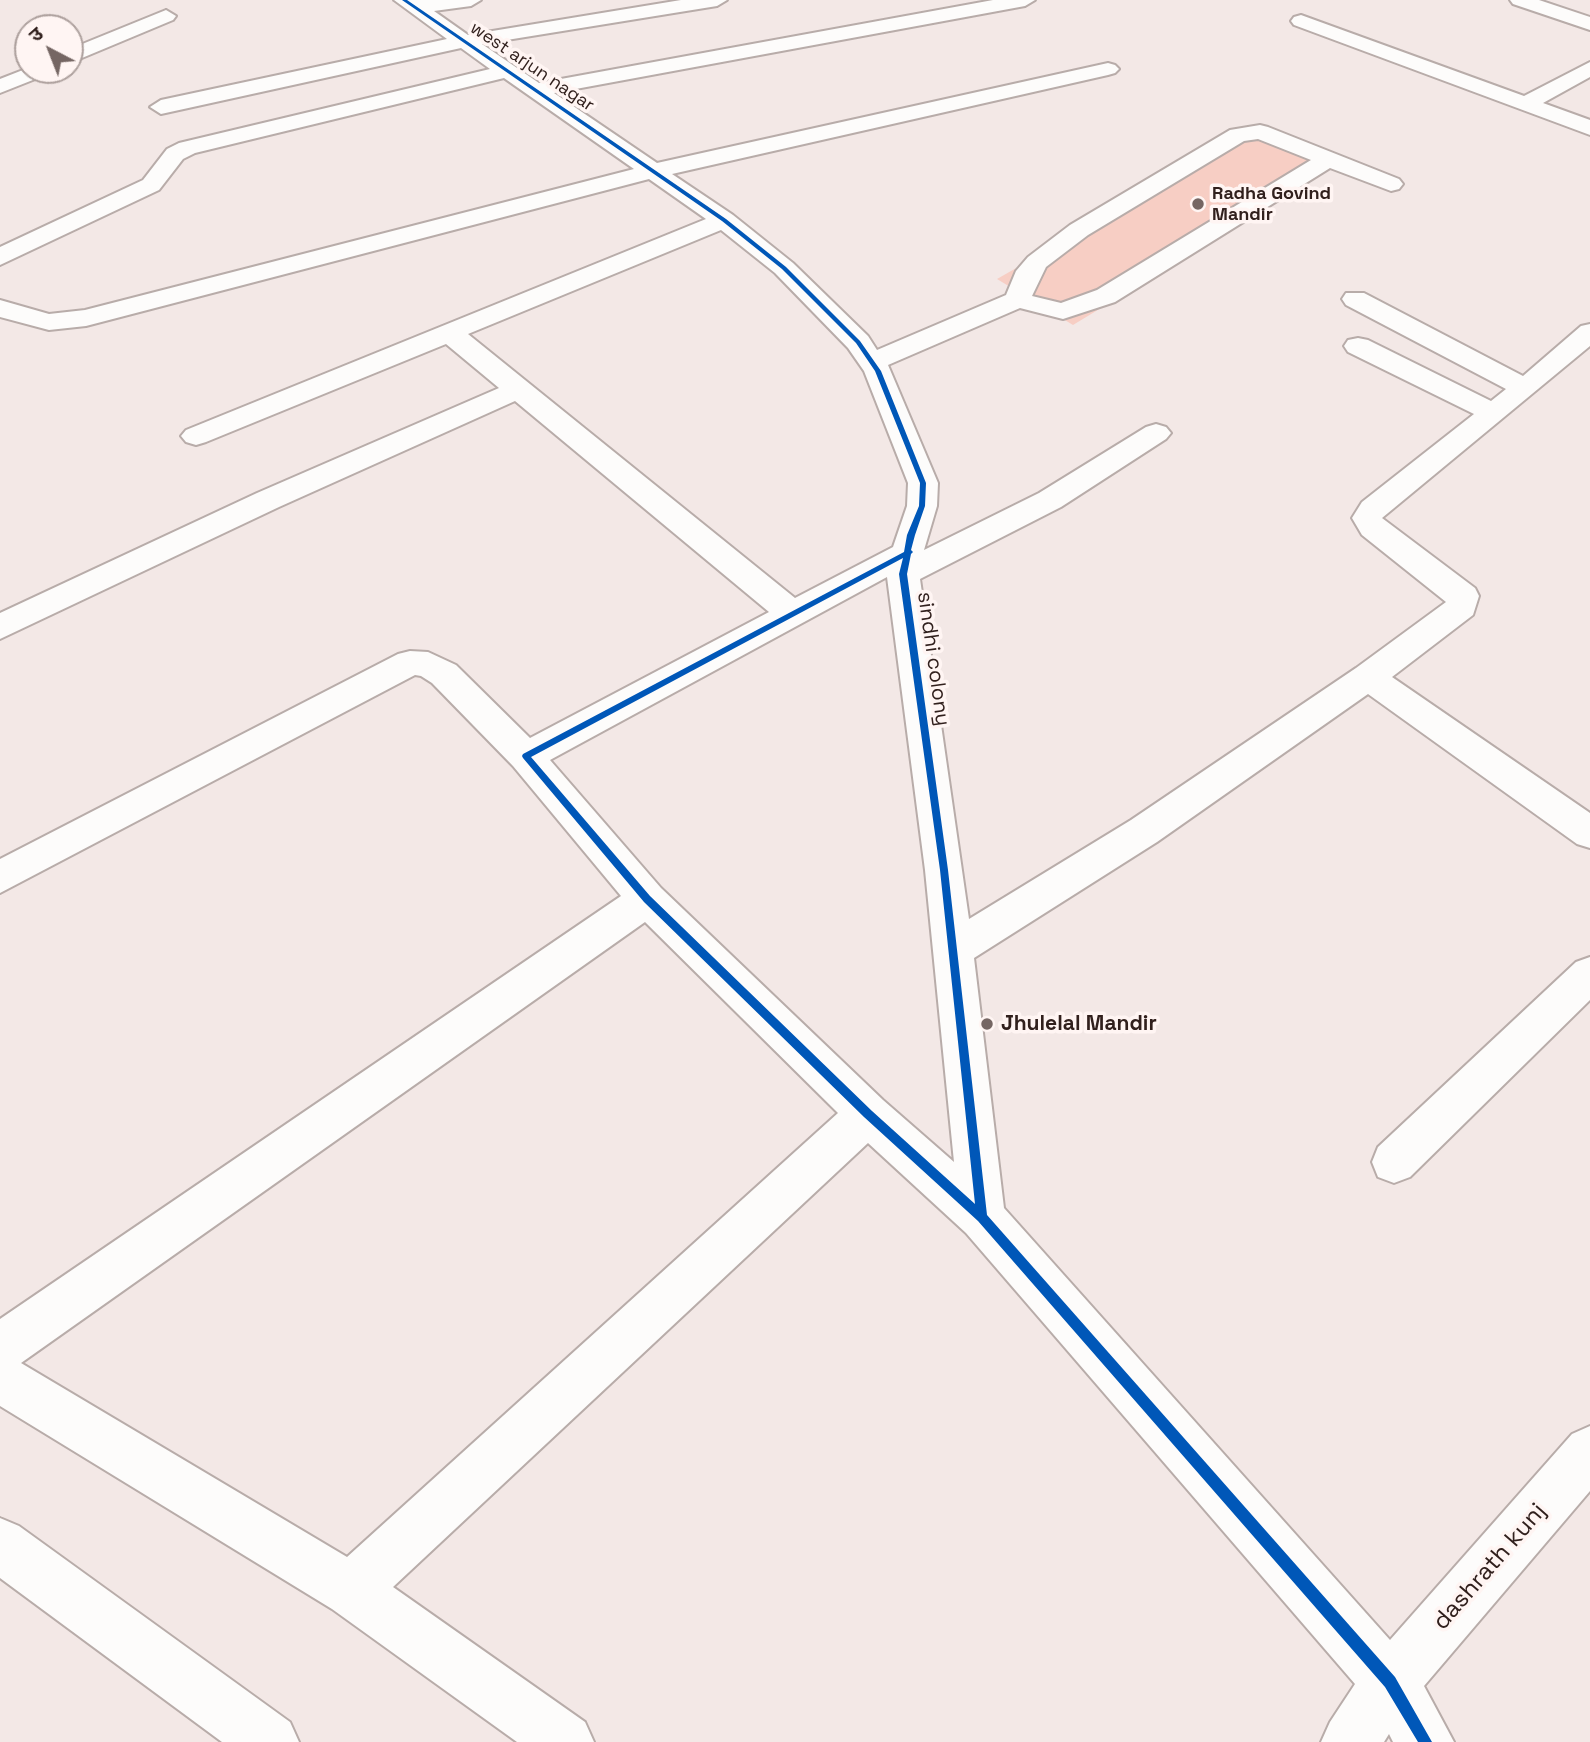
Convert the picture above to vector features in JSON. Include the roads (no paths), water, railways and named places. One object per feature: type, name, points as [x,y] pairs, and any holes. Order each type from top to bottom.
[{"type":"street","points":[[410,4],[471,0]]},
{"type":"street","points":[[161,107],[466,41],[717,0]]},
{"type":"street","points":[[537,90],[1025,0]]},
{"type":"street","points":[[1520,0],[1590,24]]},
{"type":"street","name":"west arjun nagar","points":[[410,4],[724,220]]},
{"type":"street","points":[[84,51],[166,16]]},
{"type":"street","points":[[1301,21],[1590,128]]},
{"type":"street","points":[[1526,104],[1590,68]]},
{"type":"street","points":[[0,308],[25,318],[49,322],[86,318],[648,166],[1108,69]]},
{"type":"street","points":[[0,257],[151,185],[175,154],[187,148],[508,71]]},
{"type":"street","points":[[1017,300],[1029,271],[1079,230],[1238,135],[1260,132],[1391,184]]},
{"type":"street","points":[[865,352],[1017,300],[1063,311],[1106,296],[1227,225],[1329,159]]},
{"type":"street","points":[[196,436],[724,220]]},
{"type":"street","name":"sindhi colony","points":[[724,220],[784,268],[865,352],[878,371],[923,483],[922,506],[911,535],[906,563],[944,870],[982,1217]]},
{"type":"street","points":[[1355,299],[1525,388]]},
{"type":"street","points":[[447,332],[794,614]]},
{"type":"street","points":[[953,950],[1144,831],[1368,677],[1461,607],[1463,596],[1373,528],[1367,518],[1373,509],[1525,388],[1590,332]]},
{"type":"street","points":[[1357,345],[1493,413]]},
{"type":"street","points":[[0,627],[268,500],[519,389]]},
{"type":"street","points":[[527,757],[794,614],[1050,500],[1156,433]]},
{"type":"street","points":[[0,877],[410,663],[428,664],[444,674],[527,757],[647,899],[868,1114],[982,1217],[1390,1682],[1425,1742]]},
{"type":"street","points":[[1368,677],[1590,832]]},
{"type":"street","points":[[0,1348],[647,899]]},
{"type":"street","points":[[1394,1162],[1590,974]]},
{"type":"street","points":[[351,1590],[868,1114]]},
{"type":"street","points":[[0,1378],[351,1590],[565,1742]]},
{"type":"street","name":"dashrath kunj","points":[[1350,1742],[1390,1682],[1590,1452]]},
{"type":"street","points":[[0,1545],[270,1742]]},
{"type":"place","name":"Radha Govind Mandir","points":[[1198,204]]},
{"type":"place","name":"Jhulelal Mandir","points":[[987,1024]]}]
